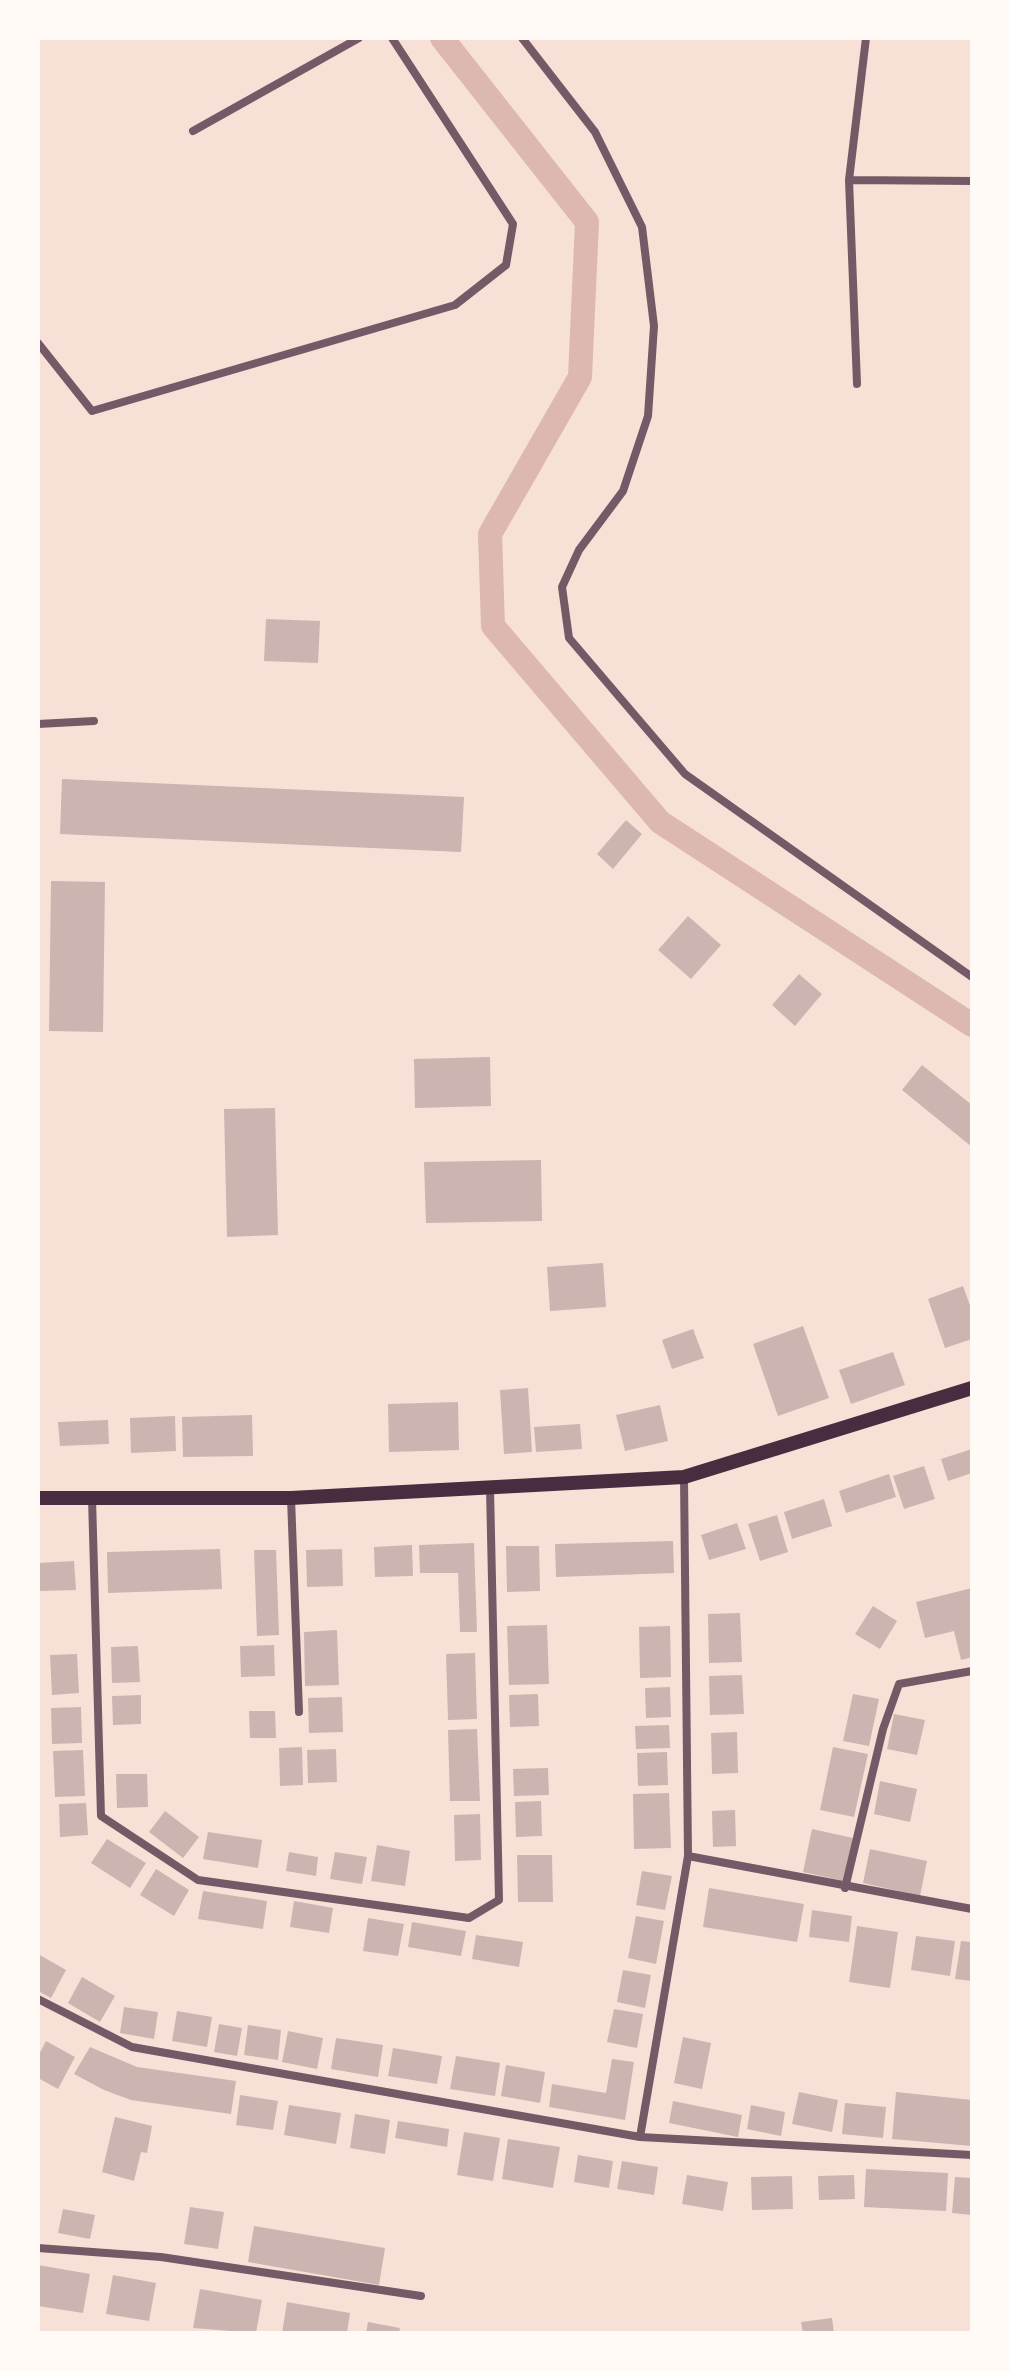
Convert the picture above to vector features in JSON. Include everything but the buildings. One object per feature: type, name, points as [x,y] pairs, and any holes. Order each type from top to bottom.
[{"type":"main road","points":[[38,1498],[291,1498],[684,1477],[972,1388]]},
{"type":"street","points":[[193,131],[359,38]]},
{"type":"street","points":[[38,343],[92,411],[455,305],[506,265],[513,224],[392,38]]},
{"type":"street","points":[[522,38],[595,132],[642,227],[654,326],[648,416],[623,491],[579,550],[562,587],[569,638],[685,774],[972,977]]},
{"type":"street","points":[[857,384],[849,180],[866,38]]},
{"type":"street","points":[[849,180],[972,181]]},
{"type":"street","points":[[38,724],[94,721]]},
{"type":"street","points":[[640,2137],[688,1856],[684,1477]]},
{"type":"street","points":[[92,1498],[101,1816],[198,1880],[469,1918],[499,1900],[490,1489]]},
{"type":"street","points":[[291,1498],[299,1712]]},
{"type":"street","points":[[845,1888],[883,1729],[899,1684],[972,1671]]},
{"type":"street","points":[[688,1856],[845,1888],[972,1909]]},
{"type":"street","points":[[38,1999],[132,2047],[640,2137],[972,2155]]},
{"type":"street","points":[[38,2248],[161,2257],[421,2296]]},
{"type":"waterway","points":[[442,38],[587,222],[580,377],[490,534],[493,626],[660,822],[972,1025]]}]
